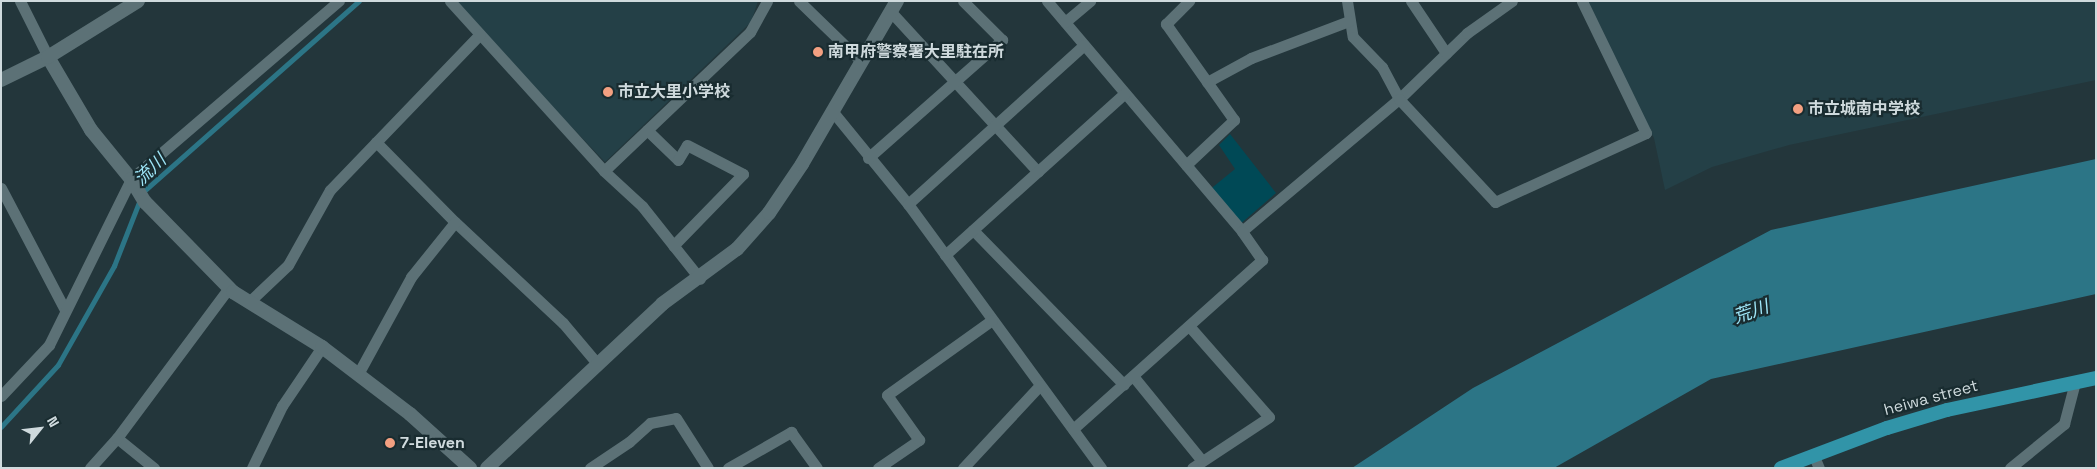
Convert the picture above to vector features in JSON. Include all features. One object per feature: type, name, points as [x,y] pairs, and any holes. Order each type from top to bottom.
[{"type":"highway","name":"heiwa street","points":[[1781,468],[1813,454],[1947,410],[2096,378]]},
{"type":"street","points":[[20,1],[48,57],[90,130],[134,183],[145,202],[229,288],[322,347],[410,414],[470,468]]},
{"type":"street","points":[[1,80],[48,57],[138,1]]},
{"type":"street","points":[[1,396],[49,345],[134,183],[340,1]]},
{"type":"street","points":[[450,1],[604,171],[642,206],[700,279]]},
{"type":"street","points":[[604,171],[750,32],[768,1]]},
{"type":"street","points":[[799,1],[861,61]]},
{"type":"street","points":[[868,158],[1002,40],[963,1]]},
{"type":"street","points":[[1047,1],[1242,231],[1262,260],[1073,429]]},
{"type":"street","points":[[1065,22],[1090,1]]},
{"type":"street","points":[[1186,165],[1234,120],[1166,24],[1189,1]]},
{"type":"street","points":[[1347,1],[1353,38],[1382,67],[1399,99],[1495,202],[1646,133],[1582,1]]},
{"type":"street","points":[[1411,1],[1446,54]]},
{"type":"street","points":[[1242,231],[1399,99],[1467,33],[1512,1]]},
{"type":"street","points":[[487,468],[596,362],[662,304],[700,279],[737,249],[769,213],[833,112],[894,6],[954,81],[996,124],[1038,172]]},
{"type":"street","points":[[1207,82],[1251,58],[1350,21]]},
{"type":"street","points":[[250,301],[288,265],[330,190],[480,34]]},
{"type":"street","points":[[908,204],[1084,45]]},
{"type":"street","points":[[945,255],[1125,93]]},
{"type":"street","points":[[833,112],[868,158],[908,204],[1101,468]]},
{"type":"street","points":[[647,130],[678,160],[686,145],[743,174],[673,246]]},
{"type":"street","points":[[376,142],[455,222],[563,323],[596,362]]},
{"type":"street","points":[[1,188],[66,310]]},
{"type":"street","points":[[358,374],[411,277],[455,222]]},
{"type":"street","points":[[973,230],[1124,385]]},
{"type":"street","points":[[90,468],[117,438],[229,288]]},
{"type":"street","points":[[878,468],[919,440],[887,396],[992,320]]},
{"type":"street","points":[[1189,326],[1269,416],[1192,468]]},
{"type":"street","points":[[252,468],[282,406],[322,347]]},
{"type":"street","points":[[1133,376],[1202,461]]},
{"type":"street","points":[[2010,468],[2064,424],[2075,382]]},
{"type":"street","points":[[963,468],[1040,385]]},
{"type":"street","points":[[590,468],[629,442],[650,423],[676,418],[708,468]]},
{"type":"street","points":[[728,468],[791,432],[817,468]]},
{"type":"street","points":[[117,438],[154,468]]},
{"type":"street","points":[[1813,454],[1819,468]]},
{"type":"shaded area","name":"市立大里小学校","points":[[451,1],[758,1],[751,22],[605,162]]},
{"type":"shaded area","name":"市立城南中学校","points":[[1583,1],[2096,1],[2096,80],[1789,145],[1712,167],[1665,190],[1654,138]]},
{"type":"shaded area","points":[[1230,134],[1276,193],[1238,226],[1208,191],[1235,169],[1219,145]]},
{"type":"water","name":"荒川","points":[[2096,159],[2096,294],[1711,379],[1554,468],[1352,468],[1473,388],[1771,230]]},
{"type":"waterway","name":"流川","points":[[1,427],[58,365],[114,266],[143,192],[359,1]]},
{"type":"place","name":"南甲府警察署大里駐在所","points":[[818,52]]},
{"type":"place","name":"市立大里小学校","points":[[608,92]]},
{"type":"place","name":"市立城南中学校","points":[[1798,109]]},
{"type":"place","name":"7-Eleven","points":[[390,443]]}]
